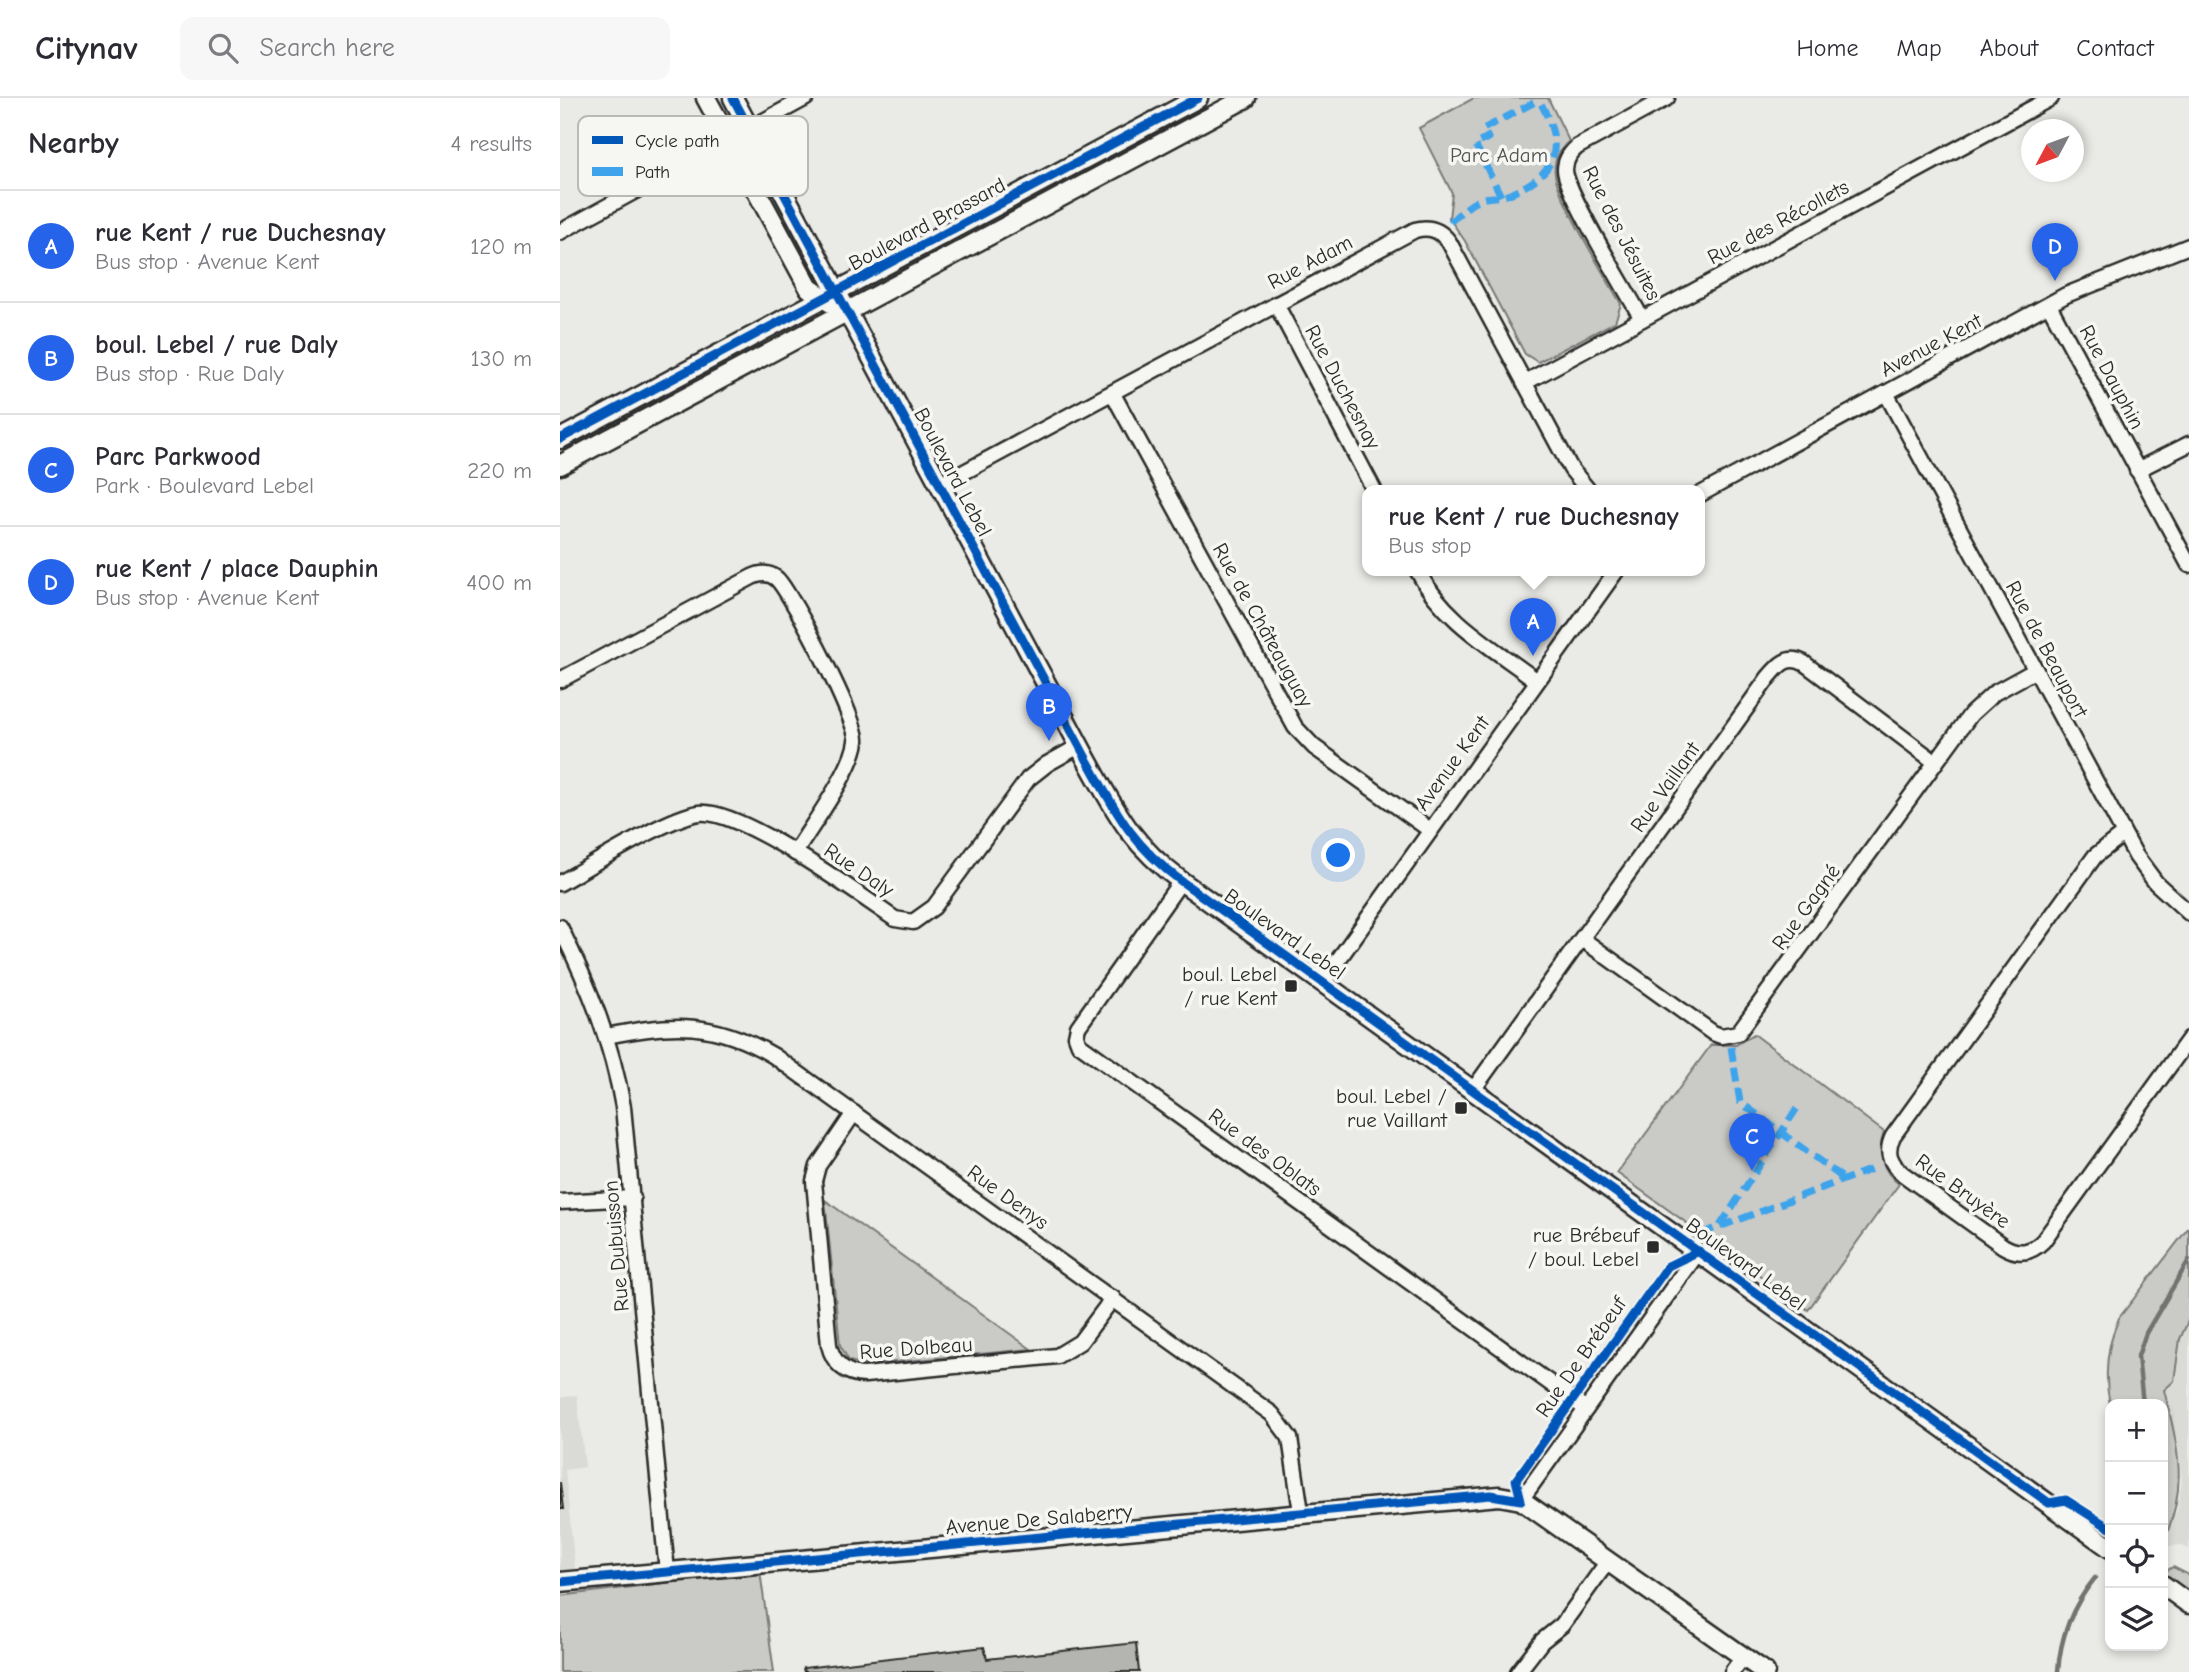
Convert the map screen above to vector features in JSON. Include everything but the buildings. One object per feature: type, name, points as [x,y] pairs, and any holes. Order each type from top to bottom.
[{"type":"street","name":"Boulevard Lebel","points":[[706,98],[716,116]]},
{"type":"street","name":"Boulevard Lebel","points":[[733,98],[743,116]]},
{"type":"street","points":[[772,116],[806,98]]},
{"type":"street","name":"Boulevard Brassard","points":[[560,439],[1198,98]]},
{"type":"street","name":"Boulevard Brassard","points":[[560,465],[1246,98]]},
{"type":"street","name":"Rue des Jésuites","points":[[1642,319],[1574,194],[1565,166],[1568,156],[1577,147],[1667,98]]},
{"type":"street","name":"Rue des Récollets","points":[[1524,383],[2051,98]]},
{"type":"street","points":[[560,232],[626,196]]},
{"type":"street","name":"Boulevard Lebel","points":[[759,196],[809,288],[830,296]]},
{"type":"street","name":"Boulevard Lebel","points":[[782,196],[830,296],[846,313],[1079,746],[1132,837],[1181,881],[2105,1544]]},
{"type":"street","name":"Rue Adam","points":[[940,485],[1415,230],[1435,230],[1449,242],[1571,469],[1584,485]]},
{"type":"street","name":"Avenue Kent","points":[[1705,492],[2081,288],[2189,247]]},
{"type":"street","name":"Rue Duchesnay","points":[[1276,304],[1371,485]]},
{"type":"street","name":"Rue Dauphin","points":[[2049,305],[2189,565]]},
{"type":"street","name":"Rue de Beauport","points":[[1886,393],[2123,834],[2156,883],[2189,913]]},
{"type":"street","name":"Rue de Châteauguay","points":[[1113,394],[1295,727],[1314,747],[1430,830]]},
{"type":"street","points":[[2137,470],[2189,444]]},
{"type":"street","points":[[560,680],[752,577],[764,574],[774,577],[787,594],[849,710],[857,735],[850,761],[795,853]]},
{"type":"street","points":[[1420,576],[1434,600],[1451,617],[1537,681]]},
{"type":"street","name":"Avenue Kent","points":[[1323,981],[1613,576]]},
{"type":"street","name":"Rue Vaillant","points":[[1474,1090],[1768,678],[1784,661],[1793,659],[1804,663],[1935,762]]},
{"type":"street","name":"Rue Gagné","points":[[1582,939],[1713,1033],[1726,1036],[1738,1033],[1935,762],[1985,700],[2034,671]]},
{"type":"street","name":"Rue Daly","points":[[560,883],[677,820],[699,813],[726,818],[795,853],[894,919],[907,923],[918,921],[934,907],[1028,779],[1046,764],[1079,746]]},
{"type":"street","name":"Rue Bruyère","points":[[2123,834],[2095,856],[1890,1141],[1890,1160],[1903,1174],[2003,1246],[2015,1251],[2030,1251],[2043,1241],[2189,1039]]},
{"type":"street","name":"Rue des Oblats","points":[[1181,881],[1078,1027],[1076,1036],[1079,1044],[1586,1409]]},
{"type":"street","name":"Rue Dubuisson","points":[[560,928],[587,982],[607,1036],[623,1107],[667,1572]]},
{"type":"street","name":"Rue Denys","points":[[607,1036],[668,1026],[724,1032],[774,1056],[1113,1298],[1283,1425],[1292,1447],[1301,1512]]},
{"type":"street","name":"Rue Dolbeau","points":[[854,1113],[818,1166],[814,1181],[829,1345],[833,1357],[844,1369],[865,1375],[1051,1358],[1075,1347],[1113,1298]]},
{"type":"street","points":[[560,1202],[633,1198]]},
{"type":"street","name":"Rue De Brébeuf","points":[[1521,1500],[1699,1251]]},
{"type":"street","name":"Avenue De Salaberry","points":[[560,1582],[1491,1495],[1521,1500],[1765,1672]]},
{"type":"street","points":[[1518,1672],[1542,1641],[1562,1625],[1608,1561]]},
{"type":"street","points":[[2167,1588],[2189,1604]]},
{"type":"street","points":[[1732,1672],[1743,1657]]},
{"type":"shaded area","points":[[2189,1319],[2189,1549],[2180,1545],[2168,1546],[2168,1531],[2177,1511],[2182,1482],[2178,1443],[2164,1390],[2174,1381],[2180,1339]]},
{"type":"shaded area","points":[[577,1395],[585,1467],[565,1470],[575,1569],[560,1571],[560,1398]]},
{"type":"green space","name":"Parc Adam","points":[[1474,98],[1548,98],[1569,141],[1556,160],[1555,174],[1558,185],[1573,219],[1621,304],[1615,322],[1538,362],[1525,354],[1465,241],[1449,218],[1452,193],[1419,128]]},
{"type":"green space","points":[[1754,1034],[1884,1132],[1882,1161],[1888,1173],[1899,1184],[1808,1310],[1617,1173],[1711,1045],[1736,1045]]},
{"type":"green space","points":[[825,1200],[1031,1349],[866,1365],[849,1361],[840,1345]]},
{"type":"green space","points":[[2189,1227],[2189,1319],[2180,1339],[2174,1381],[2164,1390],[2166,1399],[2109,1399],[2108,1361],[2119,1318]]},
{"type":"green space","points":[[2168,1408],[2178,1467],[2176,1503],[2168,1530]]},
{"type":"green space","points":[[2173,1567],[2189,1575],[2189,1593],[2168,1577],[2168,1570]]},
{"type":"green space","points":[[760,1571],[774,1672],[560,1672],[560,1596]]},
{"type":"waterway","points":[[2142,1399],[2138,1356],[2146,1333],[2189,1260]]},
{"type":"waterway","points":[[2058,1672],[2069,1622],[2080,1599],[2095,1578]]},
{"type":"marked path","points":[[1450,222],[1477,201],[1508,195],[1529,184],[1549,165],[1554,154],[1552,129],[1538,98]]},
{"type":"marked path","points":[[1501,196],[1475,144],[1488,138],[1483,129],[1539,100]]},
{"type":"marked path","points":[[1731,1047],[1740,1102],[1844,1179]]},
{"type":"marked path","points":[[1720,1226],[1799,1105]]},
{"type":"marked path","points":[[1703,1237],[1706,1232],[1872,1169]]},
{"type":"cycle path","points":[[733,98],[743,116]]},
{"type":"cycle path","points":[[560,439],[1198,98]]},
{"type":"cycle path","points":[[785,196],[1087,760],[1116,811],[1149,854],[1181,881],[2049,1503],[2066,1500],[2105,1525]]},
{"type":"cycle path","points":[[560,1582],[1491,1495],[1521,1500],[1516,1480],[1668,1266],[1699,1251]]},
{"type":"place","name":"rue Kent / place Dauphin","points":[[2055,281]]},
{"type":"place","name":"rue Kent / rue Duchesnay","points":[[1533,656]]},
{"type":"place","name":"boul. Lebel / rue Daly","points":[[1049,741]]},
{"type":"place","name":"boul. Lebel / rue Kent","points":[[1291,986]]},
{"type":"place","name":"boul. Lebel / rue Vaillant","points":[[1461,1108]]},
{"type":"place","name":"Parc Parkwood","points":[[1752,1171]]},
{"type":"place","name":"rue Brébeuf / boul. Lebel","points":[[1653,1247]]}]
